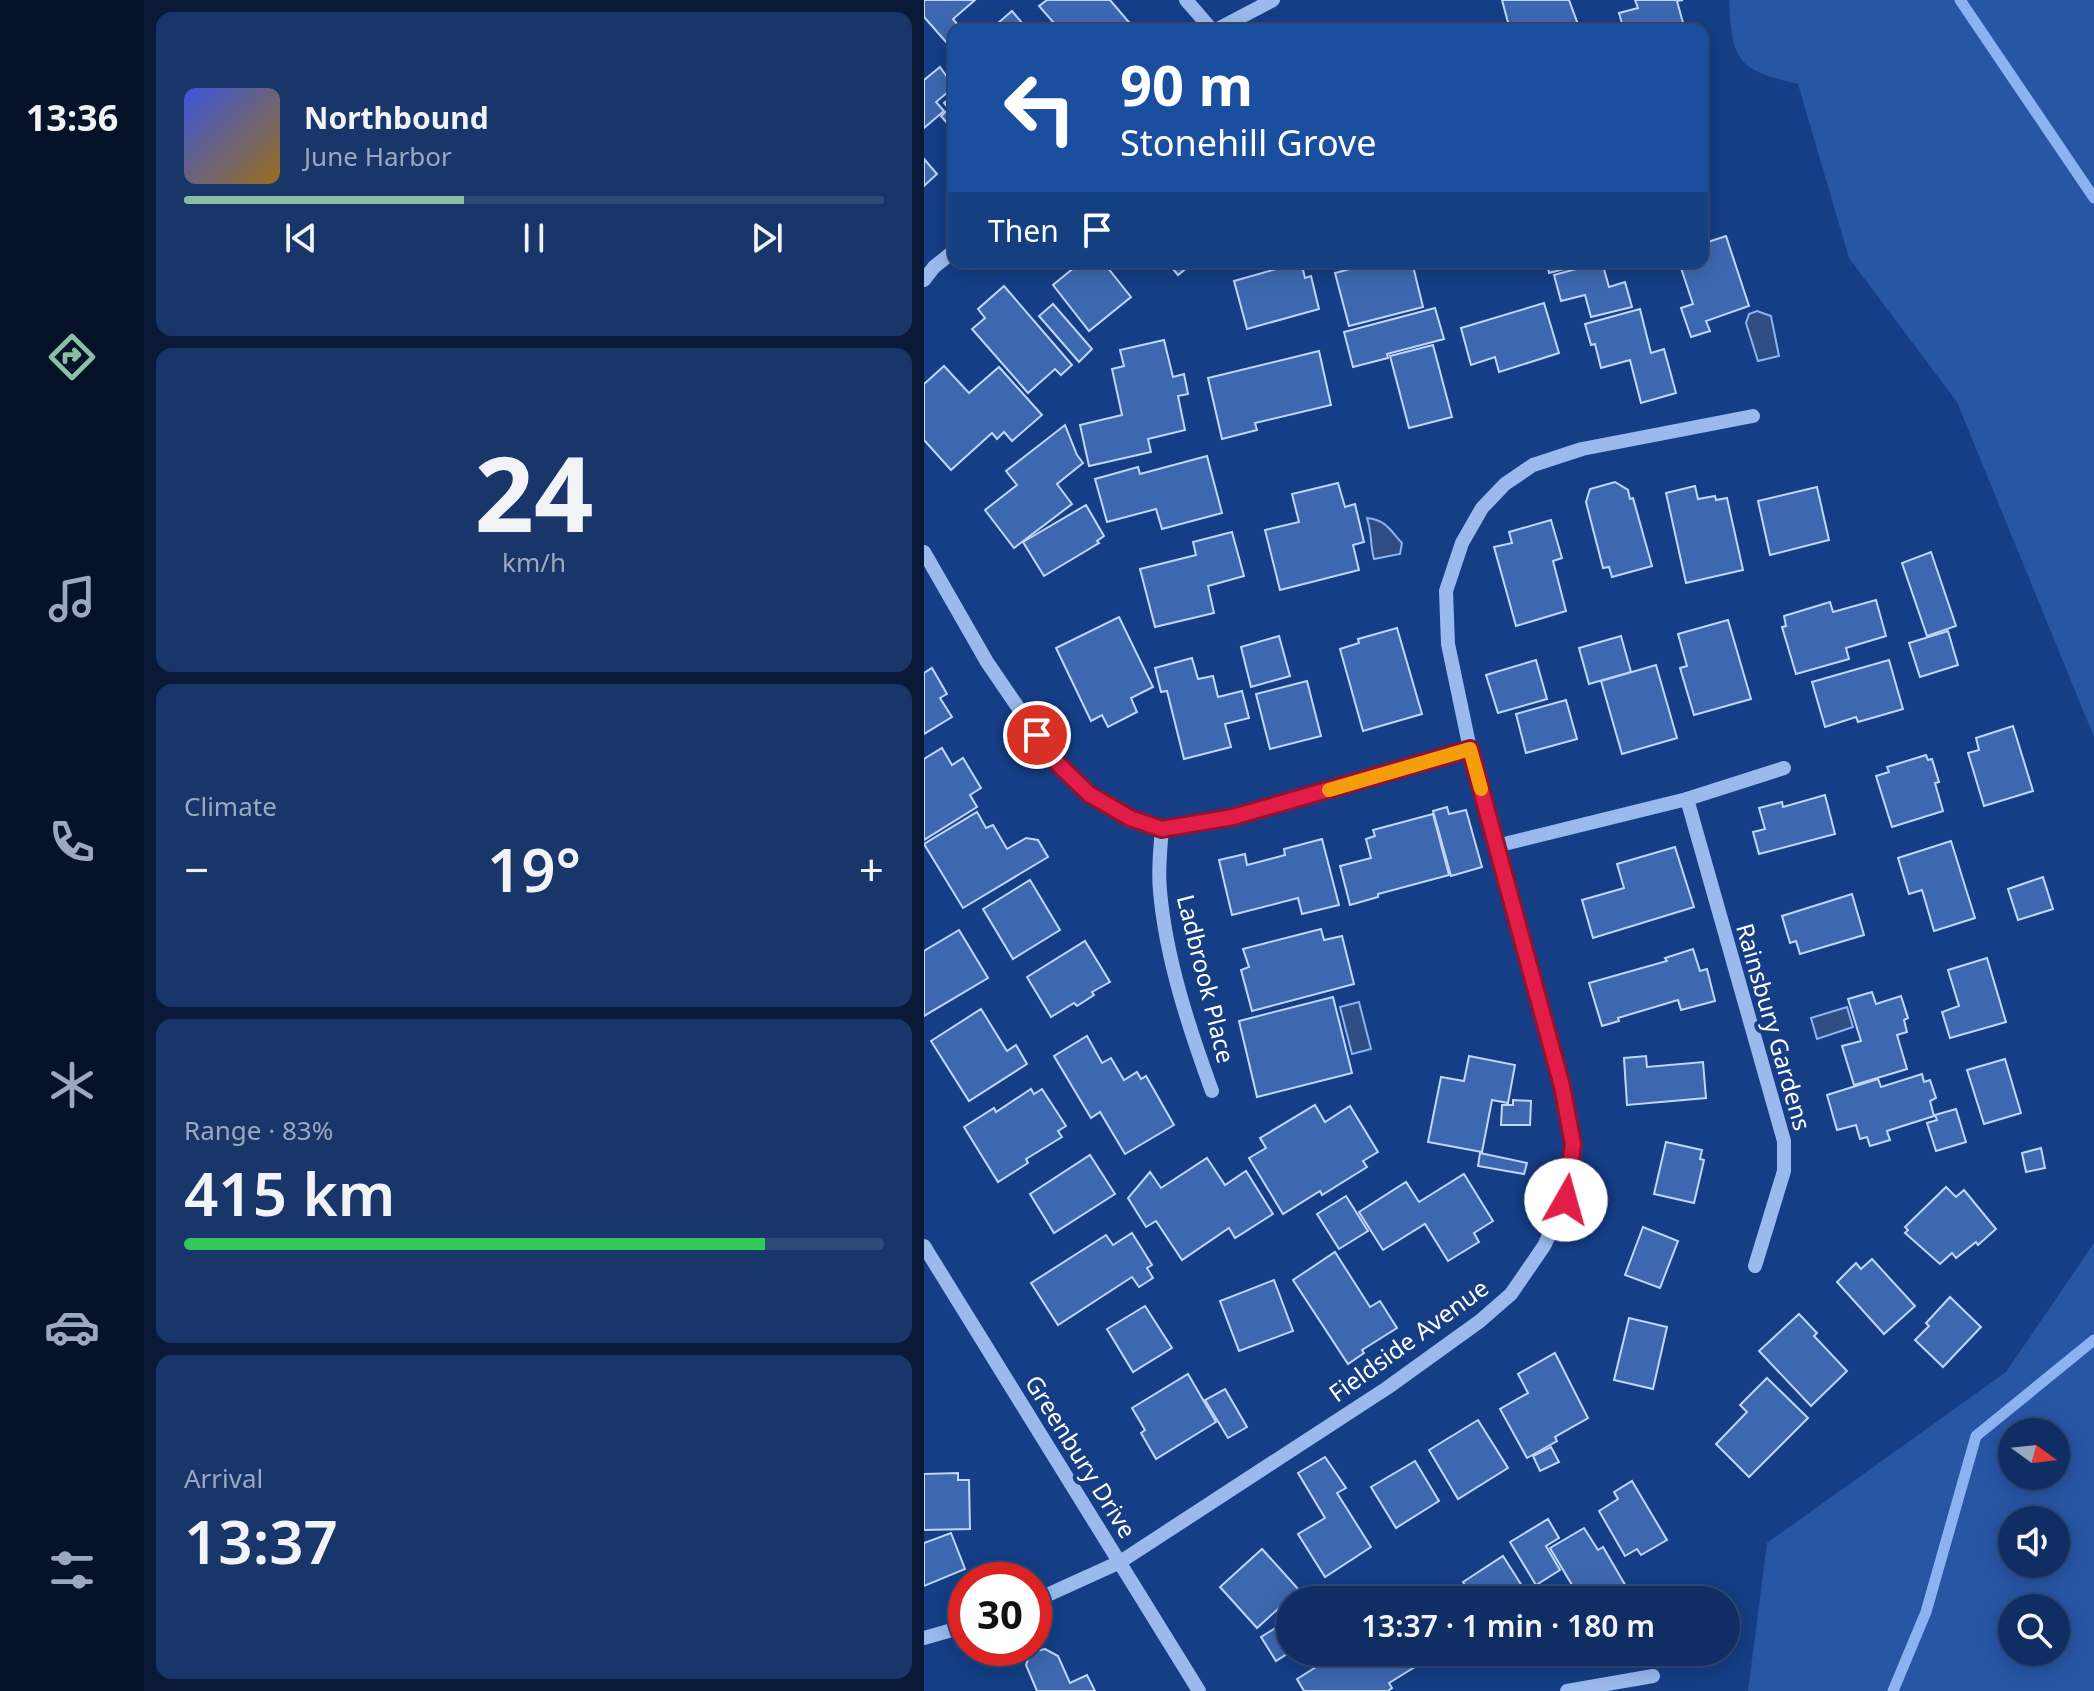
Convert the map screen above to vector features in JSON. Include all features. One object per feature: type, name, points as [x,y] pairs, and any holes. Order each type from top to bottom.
[{"type":"street","points":[[1186,0],[1208,24]]},
{"type":"street","points":[[1224,24],[1273,0]]},
{"type":"street","points":[[924,280],[948,256]]},
{"type":"street","name":"Fieldside Avenue","points":[[1052,1593],[1120,1562],[1387,1388],[1480,1321],[1511,1294],[1544,1246],[1566,1200],[1573,1144],[1560,1075],[1470,749],[1448,644],[1446,591],[1462,543],[1482,508],[1505,484],[1533,465],[1582,449],[1753,416]]},
{"type":"street","points":[[924,552],[987,662],[1054,760],[1089,794],[1130,818],[1162,829],[1233,817],[1470,749]]},
{"type":"street","points":[[1496,846],[1687,799],[1784,768]]},
{"type":"street","name":"Rainsbury Gardens","points":[[1687,799],[1784,1141],[1784,1171],[1755,1266]]},
{"type":"street","name":"Ladbrook Place","points":[[1162,829],[1160,892],[1165,924],[1196,1046],[1212,1091]]},
{"type":"street","name":"Greenbury Drive","points":[[924,1246],[1199,1691]]},
{"type":"street","points":[[924,1638],[948,1631]]},
{"type":"street","points":[[1567,1691],[1653,1676]]},
{"type":"shaded area","points":[[1729,0],[2094,0],[2094,737],[1957,402],[1849,258],[1798,84],[1762,74],[1742,60],[1733,37]]},
{"type":"shaded area","points":[[1757,311],[1771,316],[1779,356],[1758,361],[1746,323],[1749,314]]},
{"type":"shaded area","points":[[1367,518],[1383,523],[1391,530],[1402,543],[1400,554],[1374,559]]},
{"type":"shaded area","points":[[1359,1002],[1371,1049],[1352,1054],[1340,1007]]},
{"type":"shaded area","points":[[1847,1007],[1853,1027],[1817,1039],[1811,1018]]},
{"type":"shaded area","points":[[2094,1243],[2094,1691],[1748,1691],[1767,1543],[2006,1372]]},
{"type":"building","points":[[924,0],[975,0],[953,19],[957,24],[948,24],[947,43],[924,17]]},
{"type":"building","points":[[1047,0],[1110,0],[1130,24],[1055,24],[1039,6]]},
{"type":"building","points":[[1502,0],[1569,0],[1578,24],[1508,24]]},
{"type":"building","points":[[1635,0],[1683,0],[1677,1],[1683,24],[1622,24],[1619,13],[1638,8]]},
{"type":"building","points":[[1012,11],[1023,24],[997,24]]},
{"type":"building","points":[[940,67],[948,78],[948,92],[936,102],[944,111],[924,128],[924,80]]},
{"type":"building","points":[[948,110],[948,124],[941,116]]},
{"type":"building","points":[[924,159],[937,174],[924,186]]},
{"type":"building","points":[[1726,236],[1749,306],[1706,321],[1710,331],[1691,337],[1681,308],[1693,304],[1681,268],[1708,268],[1708,242]]},
{"type":"building","points":[[1074,268],[1108,268],[1131,297],[1089,331],[1053,285]]},
{"type":"building","points":[[1172,268],[1187,268],[1178,275]]},
{"type":"building","points":[[1280,268],[1302,268],[1305,278],[1311,276],[1319,309],[1247,329],[1234,281]]},
{"type":"building","points":[[1354,268],[1413,268],[1423,307],[1349,326],[1335,273]]},
{"type":"building","points":[[1548,268],[1568,268],[1549,273]]},
{"type":"building","points":[[1580,268],[1604,268],[1609,287],[1625,282],[1632,307],[1591,317],[1585,295],[1561,301],[1554,275]]},
{"type":"building","points":[[1004,286],[1072,365],[1061,375],[1055,369],[1028,393],[972,329],[985,318],[978,309]]},
{"type":"building","points":[[1544,303],[1559,353],[1499,372],[1495,357],[1471,365],[1461,328]]},
{"type":"building","points":[[1053,304],[1092,349],[1079,362],[1039,316]]},
{"type":"building","points":[[1435,308],[1444,339],[1387,354],[1388,358],[1353,367],[1344,332]]},
{"type":"building","points":[[1640,309],[1651,353],[1664,349],[1676,393],[1641,403],[1630,360],[1601,368],[1595,344],[1591,345],[1585,324]]},
{"type":"building","points":[[1164,340],[1173,377],[1184,374],[1188,394],[1178,396],[1185,430],[1148,439],[1151,452],[1089,466],[1080,425],[1122,415],[1112,369],[1124,366],[1120,350]]},
{"type":"building","points":[[1433,345],[1452,417],[1409,428],[1390,356]]},
{"type":"building","points":[[1319,351],[1331,405],[1255,423],[1257,430],[1222,439],[1208,378]]},
{"type":"building","points":[[944,366],[969,393],[999,367],[1042,415],[1012,441],[1004,432],[997,439],[992,433],[951,470],[924,440],[924,384]]},
{"type":"building","points":[[1065,425],[1083,463],[1057,484],[1072,504],[1014,548],[985,510],[1017,485],[1006,471]]},
{"type":"building","points":[[1207,456],[1222,513],[1162,529],[1156,509],[1107,522],[1095,479],[1138,467],[1140,474]]},
{"type":"building","points":[[1615,482],[1628,490],[1630,499],[1633,498],[1652,566],[1612,577],[1609,567],[1603,568],[1586,502],[1590,489]]},
{"type":"building","points":[[1338,483],[1345,507],[1355,504],[1364,542],[1353,545],[1359,570],[1280,590],[1265,530],[1299,522],[1292,494]]},
{"type":"building","points":[[1695,486],[1698,499],[1715,496],[1716,500],[1727,498],[1743,570],[1686,583],[1666,493]]},
{"type":"building","points":[[1817,487],[1829,540],[1770,555],[1758,501]]},
{"type":"building","points":[[1086,505],[1104,536],[1097,541],[1099,543],[1044,576],[1023,542]]},
{"type":"building","points":[[1551,520],[1562,558],[1553,561],[1566,611],[1516,626],[1494,547],[1512,543],[1509,532]]},
{"type":"building","points":[[1232,532],[1244,576],[1208,586],[1214,613],[1155,627],[1140,569],[1196,555],[1193,542]]},
{"type":"building","points":[[1931,552],[1956,626],[1927,636],[1902,563]]},
{"type":"building","points":[[1876,600],[1886,636],[1846,648],[1849,659],[1796,674],[1782,627],[1786,626],[1784,616],[1830,602],[1833,612]]},
{"type":"building","points":[[1119,617],[1153,687],[1131,698],[1137,712],[1108,727],[1102,715],[1091,721],[1056,648]]},
{"type":"building","points":[[1728,620],[1751,699],[1694,715],[1680,668],[1687,666],[1678,634]]},
{"type":"building","points":[[1397,628],[1422,714],[1363,731],[1340,649],[1359,643],[1358,639]]},
{"type":"building","points":[[1948,631],[1958,665],[1920,677],[1909,643]]},
{"type":"building","points":[[1279,636],[1290,676],[1251,687],[1241,647]]},
{"type":"building","points":[[1621,636],[1631,672],[1589,684],[1579,648]]},
{"type":"building","points":[[1192,658],[1198,679],[1213,676],[1218,697],[1242,691],[1249,718],[1225,724],[1231,747],[1184,759],[1167,691],[1161,692],[1155,668]]},
{"type":"building","points":[[1536,660],[1547,699],[1498,713],[1486,675]]},
{"type":"building","points":[[1889,660],[1903,709],[1858,722],[1856,717],[1825,727],[1812,682]]},
{"type":"building","points":[[1656,665],[1677,738],[1622,754],[1601,681]]},
{"type":"building","points":[[932,668],[947,694],[940,698],[952,717],[924,734],[924,673]]},
{"type":"building","points":[[1307,681],[1321,736],[1270,749],[1256,694]]},
{"type":"building","points":[[1566,700],[1577,739],[1526,753],[1516,714]]},
{"type":"building","points":[[2013,726],[2033,791],[1984,806],[1968,753],[1979,750],[1976,738]]},
{"type":"building","points":[[942,748],[952,765],[963,758],[981,788],[970,795],[977,807],[924,840],[924,759]]},
{"type":"building","points":[[1926,755],[1928,760],[1932,759],[1939,782],[1935,783],[1943,811],[1892,827],[1876,776],[1889,772],[1887,767]]},
{"type":"building","points":[[1825,795],[1835,834],[1759,854],[1753,832],[1765,829],[1759,808],[1782,802],[1783,807]]},
{"type":"building","points":[[1447,807],[1449,814],[1466,810],[1482,867],[1451,876],[1433,811]]},
{"type":"building","points":[[977,812],[986,828],[993,825],[1007,849],[1026,838],[1038,840],[1048,857],[963,908],[924,844]]},
{"type":"building","points":[[1433,814],[1449,875],[1378,894],[1378,897],[1350,905],[1340,866],[1371,858],[1366,839],[1375,836],[1373,830]]},
{"type":"building","points":[[1322,839],[1339,905],[1302,914],[1298,898],[1232,915],[1219,860],[1245,854],[1247,865],[1285,855],[1284,849]]},
{"type":"building","points":[[1951,841],[1975,918],[1934,931],[1922,890],[1909,894],[1898,858]]},
{"type":"building","points":[[1675,847],[1694,907],[1593,938],[1582,900],[1624,888],[1617,864]]},
{"type":"building","points":[[2043,877],[2053,909],[2018,920],[2008,889]]},
{"type":"building","points":[[1030,880],[1060,930],[1013,959],[983,909]]},
{"type":"building","points":[[1852,894],[1864,935],[1800,954],[1796,941],[1790,943],[1782,916]]},
{"type":"building","points":[[1321,929],[1324,940],[1342,936],[1354,984],[1252,1011],[1241,970],[1249,967],[1243,949]]},
{"type":"building","points":[[959,930],[988,978],[924,1016],[924,951]]},
{"type":"building","points":[[1085,941],[1110,982],[1092,992],[1094,995],[1077,1006],[1074,1003],[1051,1017],[1027,977]]},
{"type":"building","points":[[1693,949],[1700,971],[1707,969],[1715,1001],[1681,1010],[1678,1000],[1602,1026],[1589,983],[1667,961],[1665,958]]},
{"type":"building","points":[[1987,958],[2006,1022],[1950,1038],[1942,1012],[1959,1006],[1948,970]]},
{"type":"building","points":[[1872,992],[1876,1004],[1901,996],[1908,1018],[1904,1020],[1907,1032],[1897,1035],[1907,1069],[1854,1085],[1842,1046],[1861,1041],[1848,999]]},
{"type":"building","points":[[1333,997],[1352,1073],[1257,1097],[1239,1021]]},
{"type":"building","points":[[981,1009],[1007,1051],[1016,1045],[1027,1064],[969,1101],[931,1041]]},
{"type":"building","points":[[1087,1036],[1102,1063],[1111,1058],[1124,1080],[1137,1072],[1141,1079],[1146,1076],[1174,1125],[1125,1154],[1100,1112],[1091,1118],[1054,1056]]},
{"type":"building","points":[[1469,1056],[1515,1065],[1508,1103],[1492,1100],[1482,1152],[1428,1142],[1441,1077],[1464,1081]]},
{"type":"building","points":[[1646,1056],[1647,1067],[1703,1062],[1706,1098],[1627,1105],[1624,1058]]},
{"type":"building","points":[[2005,1059],[2021,1113],[1984,1124],[1967,1070]]},
{"type":"building","points":[[1922,1074],[1924,1082],[1930,1080],[1936,1098],[1930,1101],[1934,1116],[1887,1131],[1890,1140],[1870,1146],[1867,1137],[1860,1139],[1856,1125],[1837,1130],[1827,1095],[1878,1079],[1881,1087]]},
{"type":"building","points":[[1031,1089],[1034,1094],[1042,1089],[1066,1126],[1058,1131],[1062,1137],[1026,1159],[1028,1163],[998,1182],[964,1127],[994,1108],[996,1112]]},
{"type":"building","points":[[1513,1100],[1531,1101],[1530,1125],[1501,1125],[1502,1105],[1513,1105]]},
{"type":"building","points":[[1315,1105],[1325,1122],[1350,1106],[1378,1152],[1363,1161],[1367,1167],[1322,1195],[1320,1191],[1283,1214],[1249,1158],[1266,1148],[1260,1138]]},
{"type":"building","points":[[1956,1109],[1966,1142],[1936,1151],[1927,1123],[1937,1120],[1935,1115]]},
{"type":"building","points":[[1666,1142],[1702,1150],[1700,1159],[1704,1160],[1694,1203],[1654,1194]]},
{"type":"building","points":[[2041,1148],[2045,1168],[2026,1172],[2022,1153]]},
{"type":"building","points":[[1480,1153],[1527,1163],[1524,1174],[1478,1166]]},
{"type":"building","points":[[1090,1155],[1115,1194],[1054,1233],[1030,1194]]},
{"type":"building","points":[[1207,1158],[1225,1185],[1246,1171],[1273,1214],[1235,1238],[1229,1228],[1182,1260],[1156,1221],[1146,1227],[1128,1198],[1150,1172],[1161,1188]]},
{"type":"building","points":[[1464,1174],[1493,1221],[1474,1233],[1479,1242],[1448,1261],[1425,1224],[1383,1250],[1359,1212],[1406,1182],[1419,1202]]},
{"type":"building","points":[[1946,1187],[1956,1197],[1964,1190],[1996,1229],[1978,1245],[1976,1242],[1956,1258],[1952,1253],[1940,1264],[1905,1233],[1908,1230],[1905,1227]]},
{"type":"building","points":[[1346,1196],[1368,1231],[1339,1249],[1317,1214]]},
{"type":"building","points":[[1643,1227],[1678,1241],[1660,1288],[1625,1275]]},
{"type":"building","points":[[1132,1233],[1152,1265],[1147,1268],[1153,1278],[1139,1287],[1132,1277],[1058,1325],[1031,1283],[1106,1235],[1113,1245]]},
{"type":"building","points":[[1335,1252],[1370,1307],[1380,1301],[1397,1328],[1362,1350],[1364,1353],[1348,1364],[1293,1280]]},
{"type":"building","points":[[1872,1259],[1915,1306],[1884,1334],[1837,1282],[1856,1263],[1861,1269]]},
{"type":"building","points":[[1274,1280],[1293,1331],[1239,1351],[1220,1301]]},
{"type":"building","points":[[1950,1297],[1981,1327],[1943,1367],[1915,1340]]},
{"type":"building","points":[[1145,1306],[1172,1348],[1133,1372],[1107,1329]]},
{"type":"building","points":[[1799,1314],[1817,1333],[1814,1336],[1847,1371],[1811,1406],[1759,1351]]},
{"type":"building","points":[[1629,1318],[1667,1327],[1653,1389],[1614,1380]]},
{"type":"building","points":[[1555,1353],[1588,1418],[1527,1458],[1500,1409],[1528,1393],[1518,1374]]},
{"type":"building","points":[[1188,1374],[1216,1422],[1156,1459],[1141,1433],[1145,1430],[1132,1408]]},
{"type":"building","points":[[1767,1378],[1808,1418],[1749,1477],[1716,1444],[1747,1412],[1740,1405]]},
{"type":"building","points":[[1225,1389],[1247,1427],[1228,1438],[1205,1400]]},
{"type":"building","points":[[1478,1420],[1508,1468],[1458,1499],[1429,1450]]},
{"type":"building","points":[[1551,1447],[1559,1462],[1540,1471],[1533,1456]]},
{"type":"building","points":[[1325,1457],[1346,1488],[1337,1493],[1371,1547],[1325,1577],[1298,1534],[1325,1518],[1298,1473]]},
{"type":"building","points":[[1415,1461],[1439,1501],[1396,1528],[1371,1487]]},
{"type":"building","points":[[958,1473],[958,1480],[969,1480],[970,1529],[924,1530],[924,1474]]},
{"type":"building","points":[[1632,1481],[1667,1540],[1641,1555],[1637,1549],[1625,1556],[1599,1511],[1618,1499],[1614,1492]]},
{"type":"building","points":[[1548,1519],[1559,1538],[1546,1546],[1560,1570],[1536,1585],[1510,1542]]},
{"type":"building","points":[[1584,1528],[1598,1550],[1603,1547],[1626,1586],[1573,1586],[1550,1548]]},
{"type":"building","points":[[951,1533],[962,1562],[948,1562],[948,1576],[924,1586],[924,1543]]},
{"type":"building","points":[[1262,1549],[1295,1586],[1276,1586],[1276,1611],[1257,1628],[1220,1587]]},
{"type":"building","points":[[1503,1556],[1522,1586],[1465,1586],[1463,1582]]},
{"type":"building","points":[[1276,1628],[1276,1661],[1261,1637]]},
{"type":"building","points":[[1052,1653],[1058,1656],[1070,1683],[1087,1675],[1095,1691],[1037,1691],[1026,1666],[1052,1666]]},
{"type":"building","points":[[1318,1666],[1416,1666],[1389,1683],[1392,1688],[1388,1691],[1304,1691],[1297,1679]]},
{"type":"waterway","points":[[1960,0],[2094,198]]},
{"type":"waterway","points":[[1893,1691],[1926,1612],[1976,1436],[2094,1340]]},
{"type":"slow traffic","points":[[1329,790],[1470,749],[1481,789]]},
{"type":"route","points":[[1037,735],[1054,760],[1089,794],[1130,818],[1162,829],[1233,817],[1470,749],[1562,1086],[1573,1144],[1566,1200]]}]
